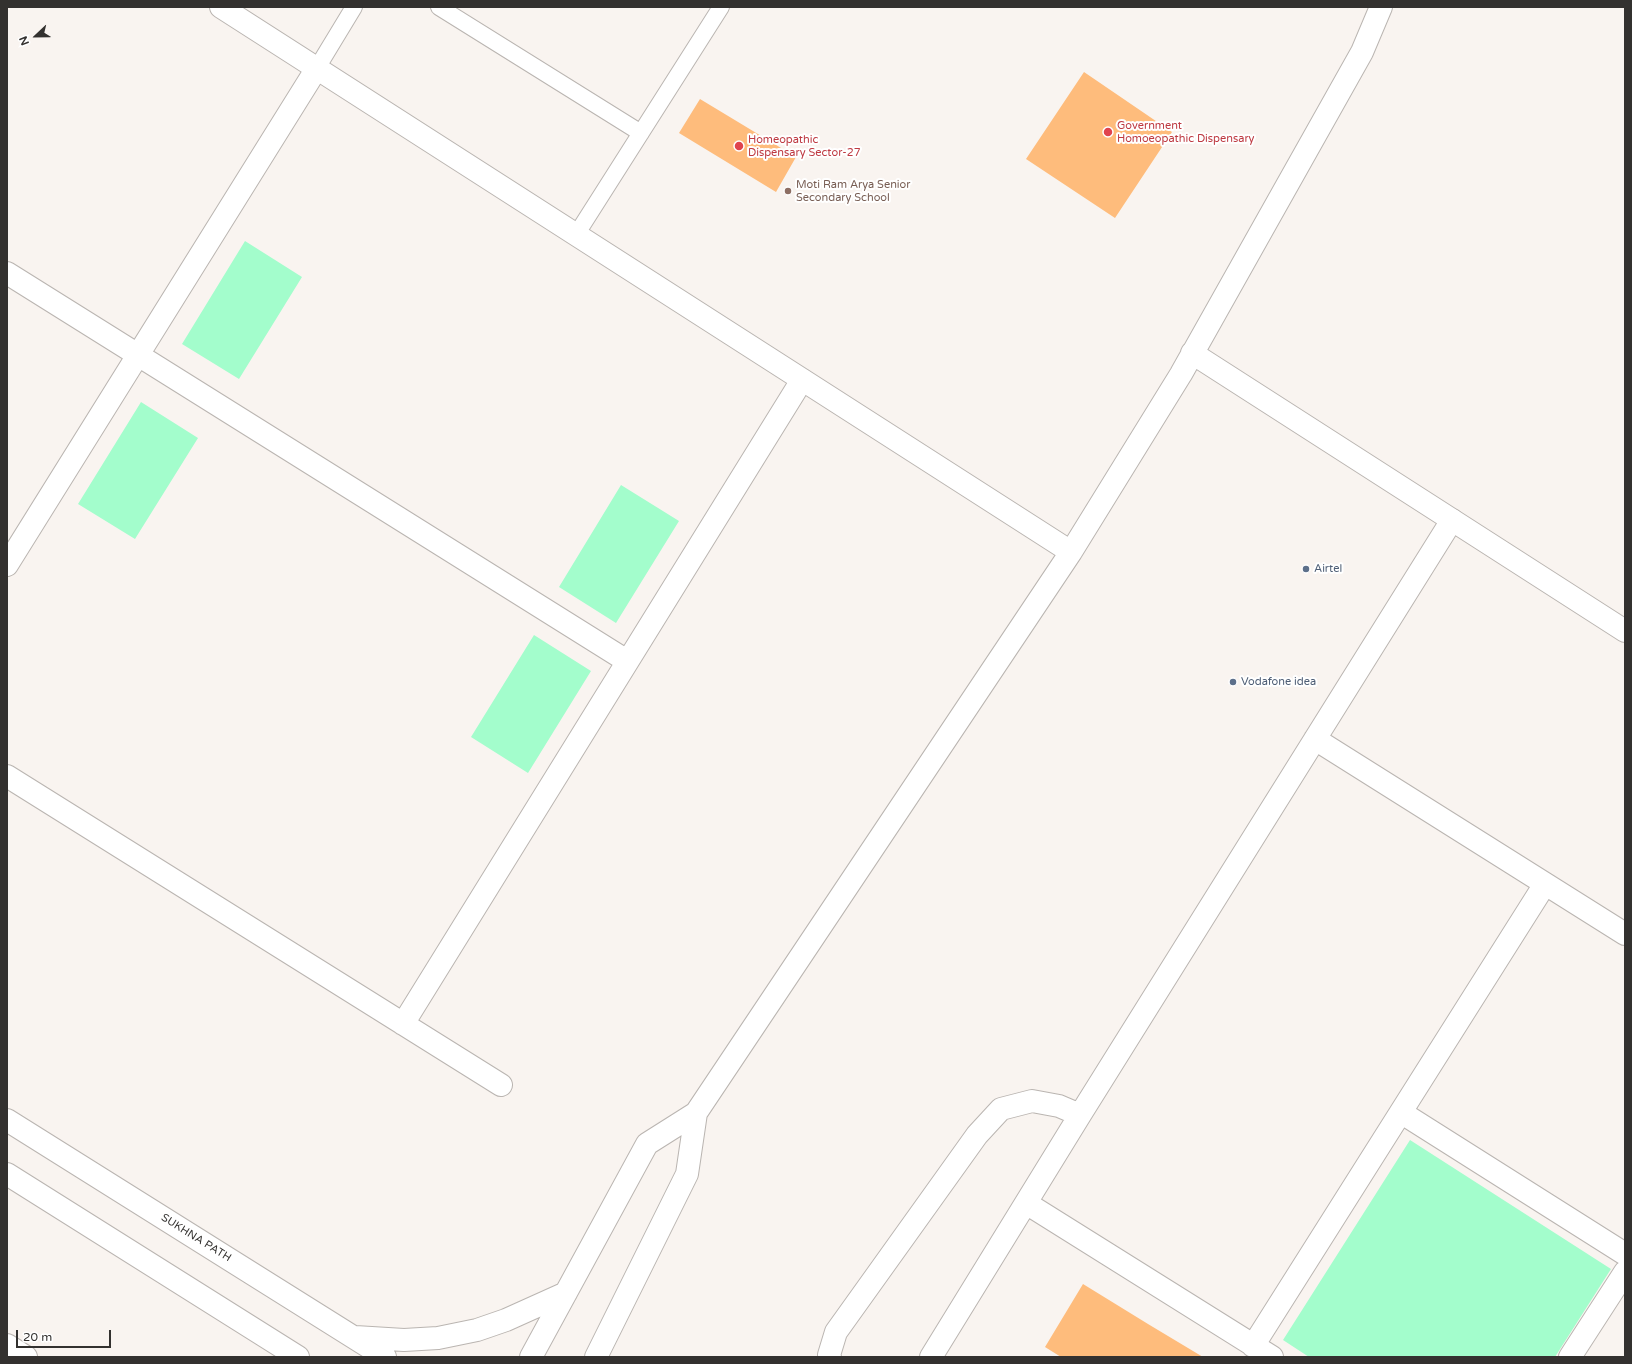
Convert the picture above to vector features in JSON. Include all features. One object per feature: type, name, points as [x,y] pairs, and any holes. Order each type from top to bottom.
[{"type":"street","points":[[221,7],[1071,552]]},
{"type":"street","points":[[531,1357],[647,1144],[696,1113],[1071,552],[1192,354],[1362,52],[1381,7]]},
{"type":"street","points":[[7,564],[317,68]]},
{"type":"street","points":[[7,273],[627,661]]},
{"type":"street","points":[[1192,354],[1625,631]]},
{"type":"street","points":[[402,1024],[802,380]]},
{"type":"street","points":[[931,1357],[1080,1115],[1452,520]]},
{"type":"street","points":[[1316,739],[1625,934]]},
{"type":"street","points":[[7,776],[501,1085]]},
{"type":"street","points":[[1253,1346],[1545,884]]},
{"type":"street","points":[[830,1357],[829,1355],[836,1332],[977,1135],[1001,1109],[1032,1101],[1059,1106],[1080,1115]]},
{"type":"street","points":[[1402,1112],[1625,1254]]},
{"type":"street","points":[[596,1357],[687,1174],[696,1113]]},
{"type":"street","name":"SUKHNA PATH","points":[[7,1120],[385,1357]]},
{"type":"street","points":[[7,1174],[298,1357]]},
{"type":"street","points":[[1026,1203],[1272,1357]]},
{"type":"street","points":[[1570,1357],[1625,1272]]},
{"type":"street","points":[[353,1337],[404,1340],[438,1338],[477,1330],[506,1320],[566,1293]]},
{"type":"street","points":[[604,1357],[611,1328]]},
{"type":"street","points":[[7,1345],[26,1357]]},
{"type":"lane","points":[[317,68],[354,7]]},
{"type":"lane","points":[[439,7],[641,133]]},
{"type":"lane","points":[[576,235],[721,7]]},
{"type":"green space","points":[[245,241],[302,277],[239,379],[182,344]]},
{"type":"green space","points":[[141,402],[198,438],[135,539],[78,504]]},
{"type":"green space","points":[[621,485],[679,521],[616,623],[559,587]]},
{"type":"green space","points":[[534,635],[591,671],[528,773],[471,737]]},
{"type":"green space","points":[[1410,1140],[1611,1269],[1555,1357],[1309,1357],[1283,1340]]},
{"type":"building","points":[[1084,72],[1172,132],[1115,218],[1026,159]]},
{"type":"building","points":[[700,99],[796,157],[776,192],[679,133]]},
{"type":"building","points":[[1083,1284],[1203,1357],[1061,1357],[1045,1347]]},
{"type":"place","name":"Government Homoeopathic Dispensary","points":[[1108,132]]},
{"type":"place","name":"Homeopathic Dispensary Sector-27","points":[[739,146]]},
{"type":"place","name":"Moti Ram Arya Senior Secondary School","points":[[788,191]]},
{"type":"place","name":"Airtel","points":[[1306,569]]},
{"type":"place","name":"Vodafone idea","points":[[1233,682]]}]
